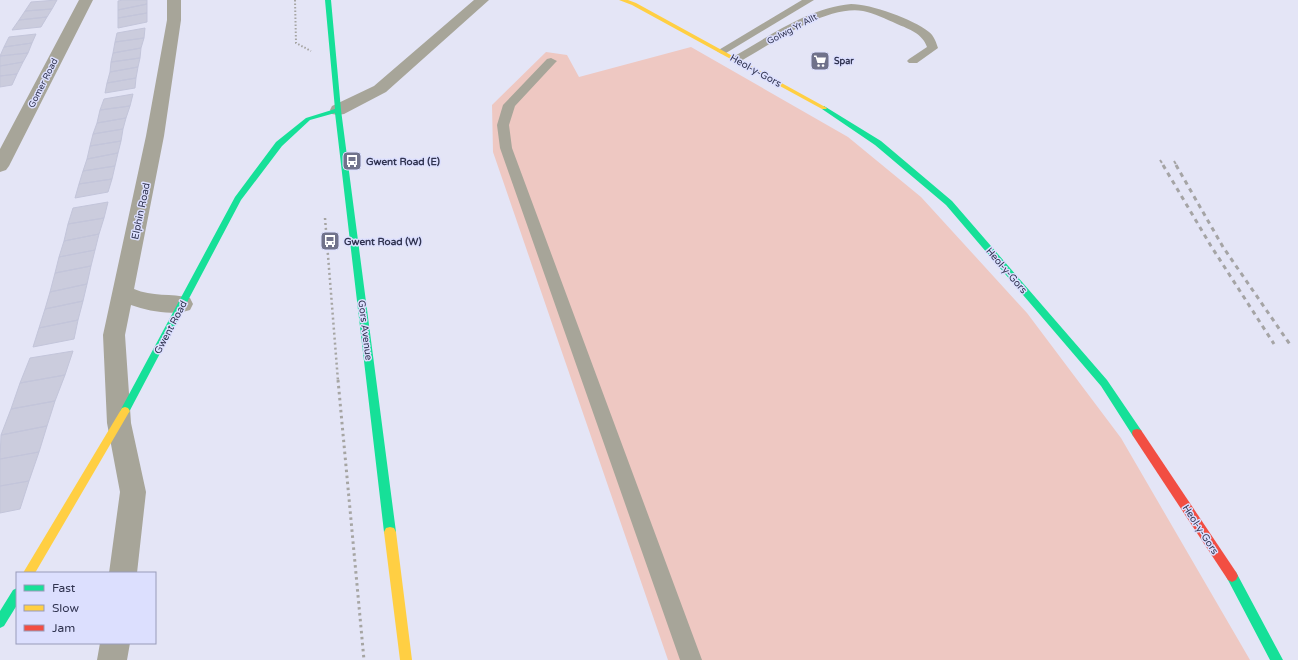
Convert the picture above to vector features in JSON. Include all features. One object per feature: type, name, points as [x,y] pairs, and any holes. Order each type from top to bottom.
[{"type":"street","name":"Gomer Road","points":[[0,166],[86,0]]},
{"type":"street","name":"Elphin Road","points":[[123,572],[132,492],[119,423],[114,335],[155,136],[174,20],[174,0]]},
{"type":"street","name":"Gors Avenue","points":[[328,0],[338,110],[406,660]]},
{"type":"street","points":[[338,110],[380,89],[482,0]]},
{"type":"street","name":"Heol-y-Gors","points":[[633,1],[817,103],[878,142],[949,203],[1104,382],[1228,570],[1277,660]]},
{"type":"street","name":"Gwent Road","points":[[30,572],[119,423],[238,199],[279,144],[308,119],[338,110]]},
{"type":"street","points":[[123,293],[139,301],[158,304],[182,304]]},
{"type":"street","points":[[0,622],[16,596]]},
{"type":"street","points":[[112,660],[115,644]]},
{"type":"lane","points":[[722,51],[809,0]]},
{"type":"lane","name":"Golwg Yr Allt","points":[[736,59],[812,17],[825,12],[847,8],[863,8],[876,11],[924,33],[930,40],[932,48],[913,61]]},
{"type":"lane","points":[[551,61],[509,105],[503,124],[506,148],[690,660]]},
{"type":"path","points":[[295,0],[296,43],[312,52]]},
{"type":"path","points":[[325,216],[332,311],[364,660]]},
{"type":"shaded area","points":[[691,47],[848,137],[921,197],[1027,313],[1121,438],[1250,660],[668,660],[493,152],[492,105],[546,52],[567,55],[579,77]]},
{"type":"building","points":[[57,0],[52,9],[25,11],[31,2]]},
{"type":"building","points":[[147,0],[147,4],[118,10],[118,1]]},
{"type":"building","points":[[147,4],[147,13],[118,18],[118,10]]},
{"type":"building","points":[[52,9],[47,17],[19,20],[25,11]]},
{"type":"building","points":[[147,13],[147,22],[118,28],[118,18]]},
{"type":"building","points":[[47,17],[41,27],[12,30],[19,20]]},
{"type":"building","points":[[145,28],[144,38],[115,42],[117,33]]},
{"type":"building","points":[[36,34],[32,43],[4,47],[9,37]]},
{"type":"building","points":[[144,38],[141,48],[113,53],[115,42]]},
{"type":"building","points":[[32,43],[28,53],[0,56],[4,47]]},
{"type":"building","points":[[141,48],[140,58],[111,62],[113,53]]},
{"type":"building","points":[[28,53],[23,62],[0,66],[0,56]]},
{"type":"building","points":[[140,58],[138,67],[110,72],[111,62]]},
{"type":"building","points":[[23,62],[17,74],[0,76],[0,66]]},
{"type":"building","points":[[138,67],[136,78],[107,83],[110,72]]},
{"type":"building","points":[[17,74],[12,85],[0,87],[0,76]]},
{"type":"building","points":[[136,78],[135,88],[105,93],[107,83]]},
{"type":"building","points":[[133,94],[130,106],[100,110],[104,99]]},
{"type":"building","points":[[130,106],[126,118],[97,123],[100,110]]},
{"type":"building","points":[[126,118],[123,129],[93,134],[97,123]]},
{"type":"building","points":[[123,129],[121,141],[90,146],[93,134]]},
{"type":"building","points":[[121,141],[118,153],[87,159],[90,146]]},
{"type":"building","points":[[118,153],[115,166],[83,171],[87,159]]},
{"type":"building","points":[[115,166],[112,179],[79,184],[83,171]]},
{"type":"building","points":[[112,179],[108,192],[75,198],[79,184]]},
{"type":"building","points":[[108,202],[104,218],[68,224],[73,208]]},
{"type":"building","points":[[104,218],[99,234],[64,241],[68,224]]},
{"type":"building","points":[[99,234],[95,250],[59,257],[64,241]]},
{"type":"building","points":[[95,250],[91,266],[55,273],[59,257]]},
{"type":"building","points":[[91,266],[87,284],[50,292],[55,273]]},
{"type":"building","points":[[87,284],[83,301],[45,309],[50,292]]},
{"type":"building","points":[[83,301],[78,320],[39,328],[45,309]]},
{"type":"building","points":[[78,320],[74,339],[33,347],[39,328]]},
{"type":"building","points":[[73,351],[65,375],[20,383],[30,358]]},
{"type":"building","points":[[65,375],[55,401],[11,409],[20,383]]},
{"type":"building","points":[[55,401],[47,426],[1,435],[11,409]]},
{"type":"building","points":[[47,426],[39,452],[0,459],[1,435]]},
{"type":"building","points":[[39,452],[29,481],[0,486],[0,459]]},
{"type":"building","points":[[29,481],[20,509],[0,513],[0,486]]},
{"type":"railway","points":[[1160,160],[1164,166]]},
{"type":"railway","points":[[1174,161],[1177,166]]},
{"type":"railway","points":[[1163,165],[1211,246],[1274,344]]},
{"type":"railway","points":[[1176,165],[1223,247],[1291,346]]},
{"type":"traffic: fast","points":[[328,0],[338,110],[390,532]]},
{"type":"traffic: fast","points":[[824,108],[878,143],[949,203],[1104,383],[1137,433]]},
{"type":"traffic: fast","points":[[125,411],[238,199],[279,144],[308,119],[338,110]]},
{"type":"traffic: fast","points":[[1232,576],[1277,660]]},
{"type":"traffic: fast","points":[[0,622],[16,596]]},
{"type":"traffic: slow","points":[[622,0],[634,4],[824,108]]},
{"type":"traffic: slow","points":[[30,572],[125,411]]},
{"type":"traffic: slow","points":[[390,532],[406,660]]},
{"type":"traffic: jam","points":[[1137,433],[1232,576]]},
{"type":"place","name":"Spar","points":[[820,61]]},
{"type":"place","name":"Gwent Road (E)","points":[[352,161]]},
{"type":"place","name":"Gwent Road (W)","points":[[330,241]]}]
